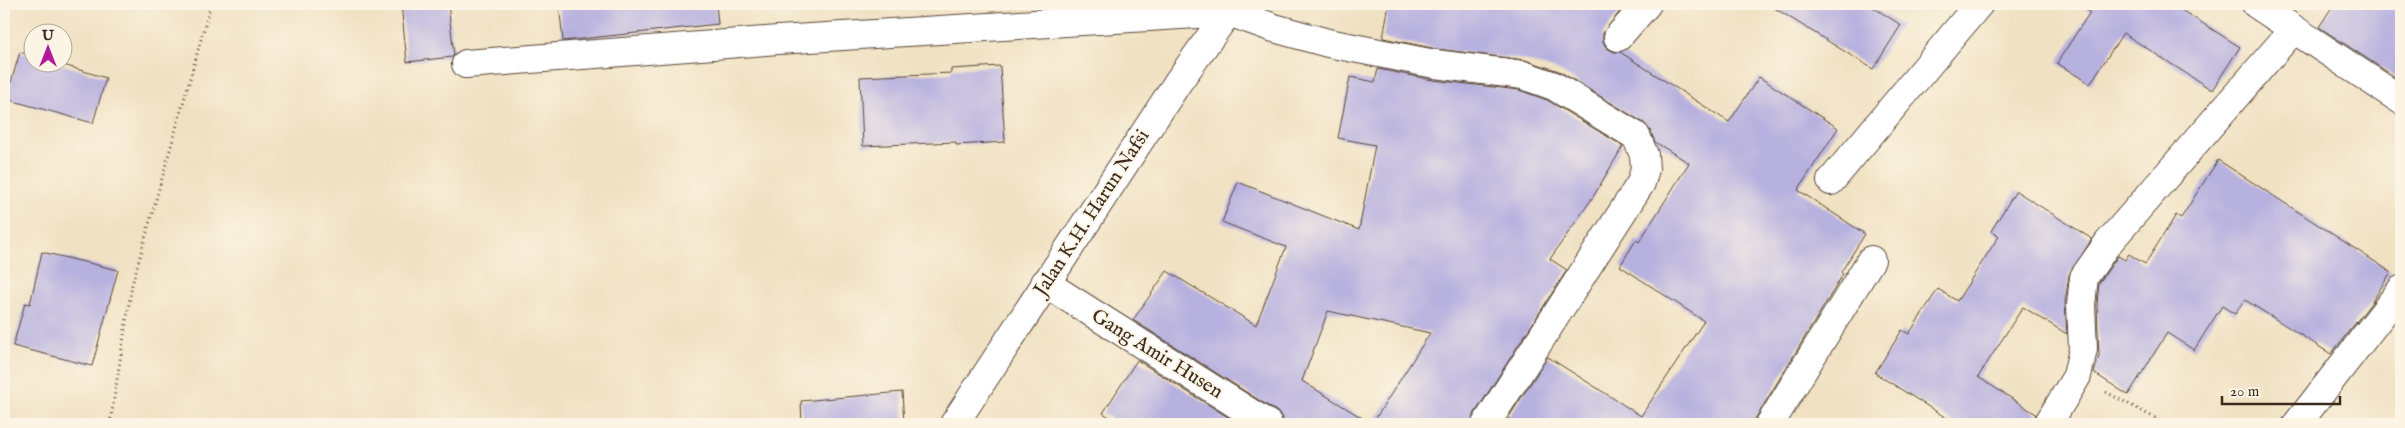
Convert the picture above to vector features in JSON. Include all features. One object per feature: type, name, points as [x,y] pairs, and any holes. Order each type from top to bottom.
[{"type":"street","points":[[1618,37],[1647,4]]},
{"type":"street","points":[[1831,180],[1980,4]]},
{"type":"street","points":[[2256,4],[2401,100]]},
{"type":"street","points":[[466,64],[1231,8],[1274,28],[1328,43],[1435,64],[1523,75],[1554,86],[1636,136],[1644,154],[1645,169],[1641,182],[1486,424]]},
{"type":"street","name":"Jalan K.H. Harun Nafsi","points":[[954,424],[1178,82],[1231,8]]},
{"type":"street","points":[[2048,424],[2077,376],[2083,349],[2081,305],[2084,277],[2108,243],[2293,30]]},
{"type":"street","points":[[1770,424],[1871,260]]},
{"type":"street","name":"Gang Amir Husen","points":[[1046,283],[1268,424]]},
{"type":"street","points":[[2297,424],[2401,290]]},
{"type":"path","points":[[110,424],[132,285],[211,4]]},
{"type":"path","points":[[2077,376],[2166,424]]},
{"type":"building","points":[[401,4],[448,4],[454,55],[452,57],[407,62]]},
{"type":"building","points":[[559,4],[716,4],[718,24],[563,41]]},
{"type":"building","points":[[1389,4],[1626,4],[1603,33],[1603,42],[1607,48],[1614,52],[1620,52],[1729,122],[1759,77],[1838,128],[1798,190],[1865,234],[1841,272],[1843,274],[1833,291],[1752,424],[1517,424],[1508,418],[1548,357],[1641,416],[1704,321],[1620,266],[1636,240],[1639,242],[1689,163],[1655,142],[1650,130],[1644,123],[1559,71],[1525,60],[1437,49],[1383,38]]},
{"type":"building","points":[[1768,4],[1868,4],[1901,25],[1873,69]]},
{"type":"building","points":[[2077,4],[2172,4],[2240,47],[2212,90],[2123,33],[2090,84],[2057,63],[2090,12]]},
{"type":"building","points":[[2334,4],[2401,4],[2401,81],[2319,27]]},
{"type":"building","points":[[20,52],[22,53],[22,72],[72,72],[72,68],[106,78],[93,123],[6,99]]},
{"type":"building","points":[[1000,66],[1005,142],[956,145],[956,142],[863,146],[860,77],[951,73],[951,69]]},
{"type":"building","points":[[1378,69],[1433,80],[1519,90],[1547,100],[1623,146],[1593,197],[1550,259],[1567,270],[1473,416],[1471,424],[1372,424],[1284,424],[1282,416],[1276,411],[1133,320],[1167,271],[1256,325],[1286,247],[1222,222],[1238,182],[1359,230],[1375,145],[1338,138],[1350,77],[1375,82]],"holes":[[[1328,311],[1430,333],[1372,424],[1302,381]]]},
{"type":"building","points":[[2218,160],[2391,272],[2371,303],[2331,354],[2245,300],[2235,314],[2222,306],[2194,350],[2167,333],[2128,395],[2094,373],[2099,355],[2097,305],[2099,283],[2118,256],[2125,260],[2129,254],[2145,264],[2176,215],[2181,218]]},
{"type":"building","points":[[2016,191],[2092,239],[2069,275],[2065,303],[2067,334],[2023,307],[1978,377],[2036,414],[2032,424],[1956,424],[1875,373],[1902,330],[1909,334],[1938,289],[1957,301],[1999,236],[1991,231]]},
{"type":"building","points":[[42,252],[118,270],[92,366],[13,346],[25,303],[30,304]]},
{"type":"building","points":[[1137,360],[1239,424],[1120,424],[1103,413]]},
{"type":"building","points":[[902,392],[904,424],[802,424],[801,401]]}]
